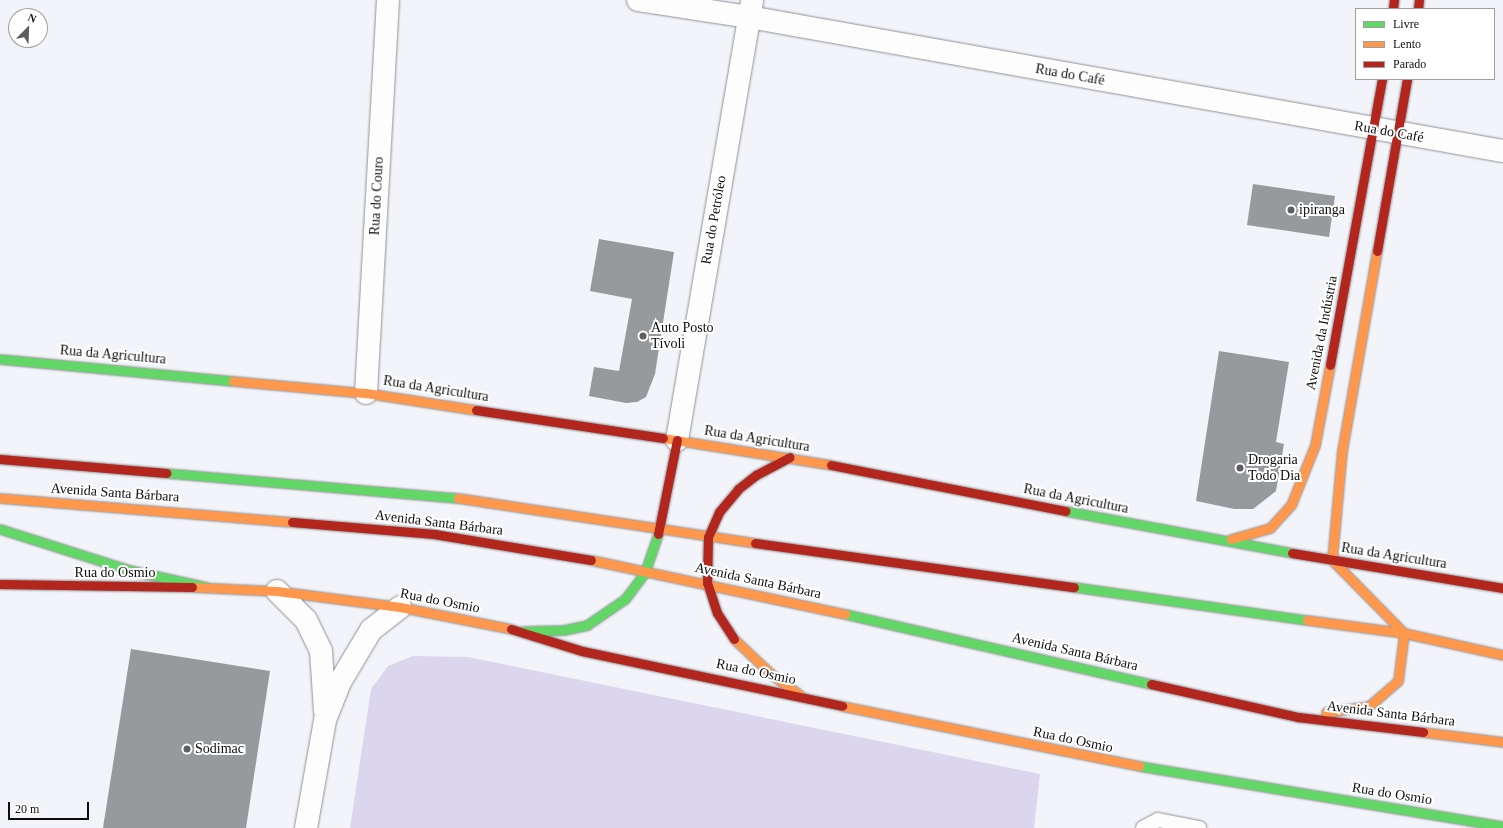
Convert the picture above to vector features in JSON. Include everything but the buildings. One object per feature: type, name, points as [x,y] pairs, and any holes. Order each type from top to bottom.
[{"type":"main road","name":"Avenida da Indústria","points":[[1218,541],[1249,536],[1270,528],[1291,506],[1304,477],[1315,445],[1382,80]]},
{"type":"main road","points":[[1298,717],[1369,706],[1398,681],[1404,633],[1332,560],[1342,451],[1407,80]]},
{"type":"main road","name":"Rua da Agricultura","points":[[0,359],[366,393],[790,457],[1218,541],[1503,588]]},
{"type":"main road","points":[[523,631],[564,630],[587,625],[625,599],[645,572],[659,530],[677,440]]},
{"type":"main road","points":[[790,457],[756,475],[738,489],[719,512],[708,537],[707,584],[717,613],[733,638],[771,674],[800,695]]},
{"type":"main road","name":"Avenida Santa Bárbara","points":[[0,459],[441,495],[659,530],[1404,633],[1503,656]]},
{"type":"main road","name":"Avenida Santa Bárbara","points":[[0,498],[434,534],[571,556],[707,584],[1298,717],[1503,742]]},
{"type":"main road","points":[[0,529],[106,563],[206,587]]},
{"type":"main road","name":"Rua do Osmio","points":[[0,584],[206,587],[277,591],[400,607],[523,631],[582,651],[800,695],[1094,759],[1503,826]]},
{"type":"street","name":"Rua do Couro","points":[[366,393],[388,0]]},
{"type":"street","name":"Rua do Café","points":[[638,0],[750,9],[1374,129],[1503,151]]},
{"type":"street","name":"Rua do Petróleo","points":[[677,440],[750,9]]},
{"type":"street","points":[[277,591],[306,620],[321,651],[325,720]]},
{"type":"street","points":[[306,828],[325,720],[340,682],[371,630],[400,607]]},
{"type":"lane","points":[[1143,828],[1158,820],[1198,828]]},
{"type":"shaded area","points":[[413,656],[468,657],[1040,774],[1034,828],[350,828],[371,689],[388,666]]},
{"type":"traffic: fast","points":[[0,359],[233,381]]},
{"type":"traffic: fast","points":[[166,473],[458,498]]},
{"type":"traffic: fast","points":[[1066,511],[1292,553]]},
{"type":"traffic: fast","points":[[0,529],[129,570],[206,587]]},
{"type":"traffic: fast","points":[[523,631],[564,630],[587,625],[625,599],[645,572],[658,534]]},
{"type":"traffic: fast","points":[[1074,587],[1307,620]]},
{"type":"traffic: fast","points":[[845,614],[1151,684]]},
{"type":"traffic: fast","points":[[1139,766],[1503,826]]},
{"type":"traffic: slow","points":[[1332,560],[1342,451],[1377,251]]},
{"type":"traffic: slow","points":[[1231,539],[1270,528],[1291,505],[1315,445],[1330,365]]},
{"type":"traffic: slow","points":[[233,381],[366,393],[476,410]]},
{"type":"traffic: slow","points":[[663,438],[831,465]]},
{"type":"traffic: slow","points":[[0,498],[292,522]]},
{"type":"traffic: slow","points":[[458,498],[755,543]]},
{"type":"traffic: slow","points":[[591,560],[845,614]]},
{"type":"traffic: slow","points":[[1332,560],[1404,633]]},
{"type":"traffic: slow","points":[[192,587],[277,591],[400,607],[511,629]]},
{"type":"traffic: slow","points":[[1307,620],[1404,633],[1503,655]]},
{"type":"traffic: slow","points":[[1326,712],[1369,706],[1398,681],[1404,633]]},
{"type":"traffic: slow","points":[[734,639],[771,674],[800,695]]},
{"type":"traffic: slow","points":[[842,706],[1139,766]]},
{"type":"traffic: slow","points":[[1423,732],[1503,742]]},
{"type":"traffic: jam","points":[[1393,8],[1394,0]]},
{"type":"traffic: jam","points":[[1418,8],[1419,0]]},
{"type":"traffic: jam","points":[[1330,365],[1382,80]]},
{"type":"traffic: jam","points":[[1377,251],[1407,80]]},
{"type":"traffic: jam","points":[[476,410],[663,438]]},
{"type":"traffic: jam","points":[[658,534],[677,440]]},
{"type":"traffic: jam","points":[[734,639],[717,613],[707,583],[708,537],[719,512],[738,489],[756,475],[790,457]]},
{"type":"traffic: jam","points":[[0,459],[166,473]]},
{"type":"traffic: jam","points":[[831,465],[1066,511]]},
{"type":"traffic: jam","points":[[292,522],[434,534],[591,560]]},
{"type":"traffic: jam","points":[[755,543],[1074,587]]},
{"type":"traffic: jam","points":[[1292,553],[1503,588]]},
{"type":"traffic: jam","points":[[0,584],[192,587]]},
{"type":"traffic: jam","points":[[511,629],[582,651],[842,706]]},
{"type":"traffic: jam","points":[[1151,684],[1298,717],[1423,732]]},
{"type":"place","name":"ipiranga","points":[[1291,210]]},
{"type":"place","name":"Auto Posto Tívoli","points":[[643,336]]},
{"type":"place","name":"Drogaria Todo Dia","points":[[1240,468]]},
{"type":"place","name":"Sodimac","points":[[187,749]]}]
